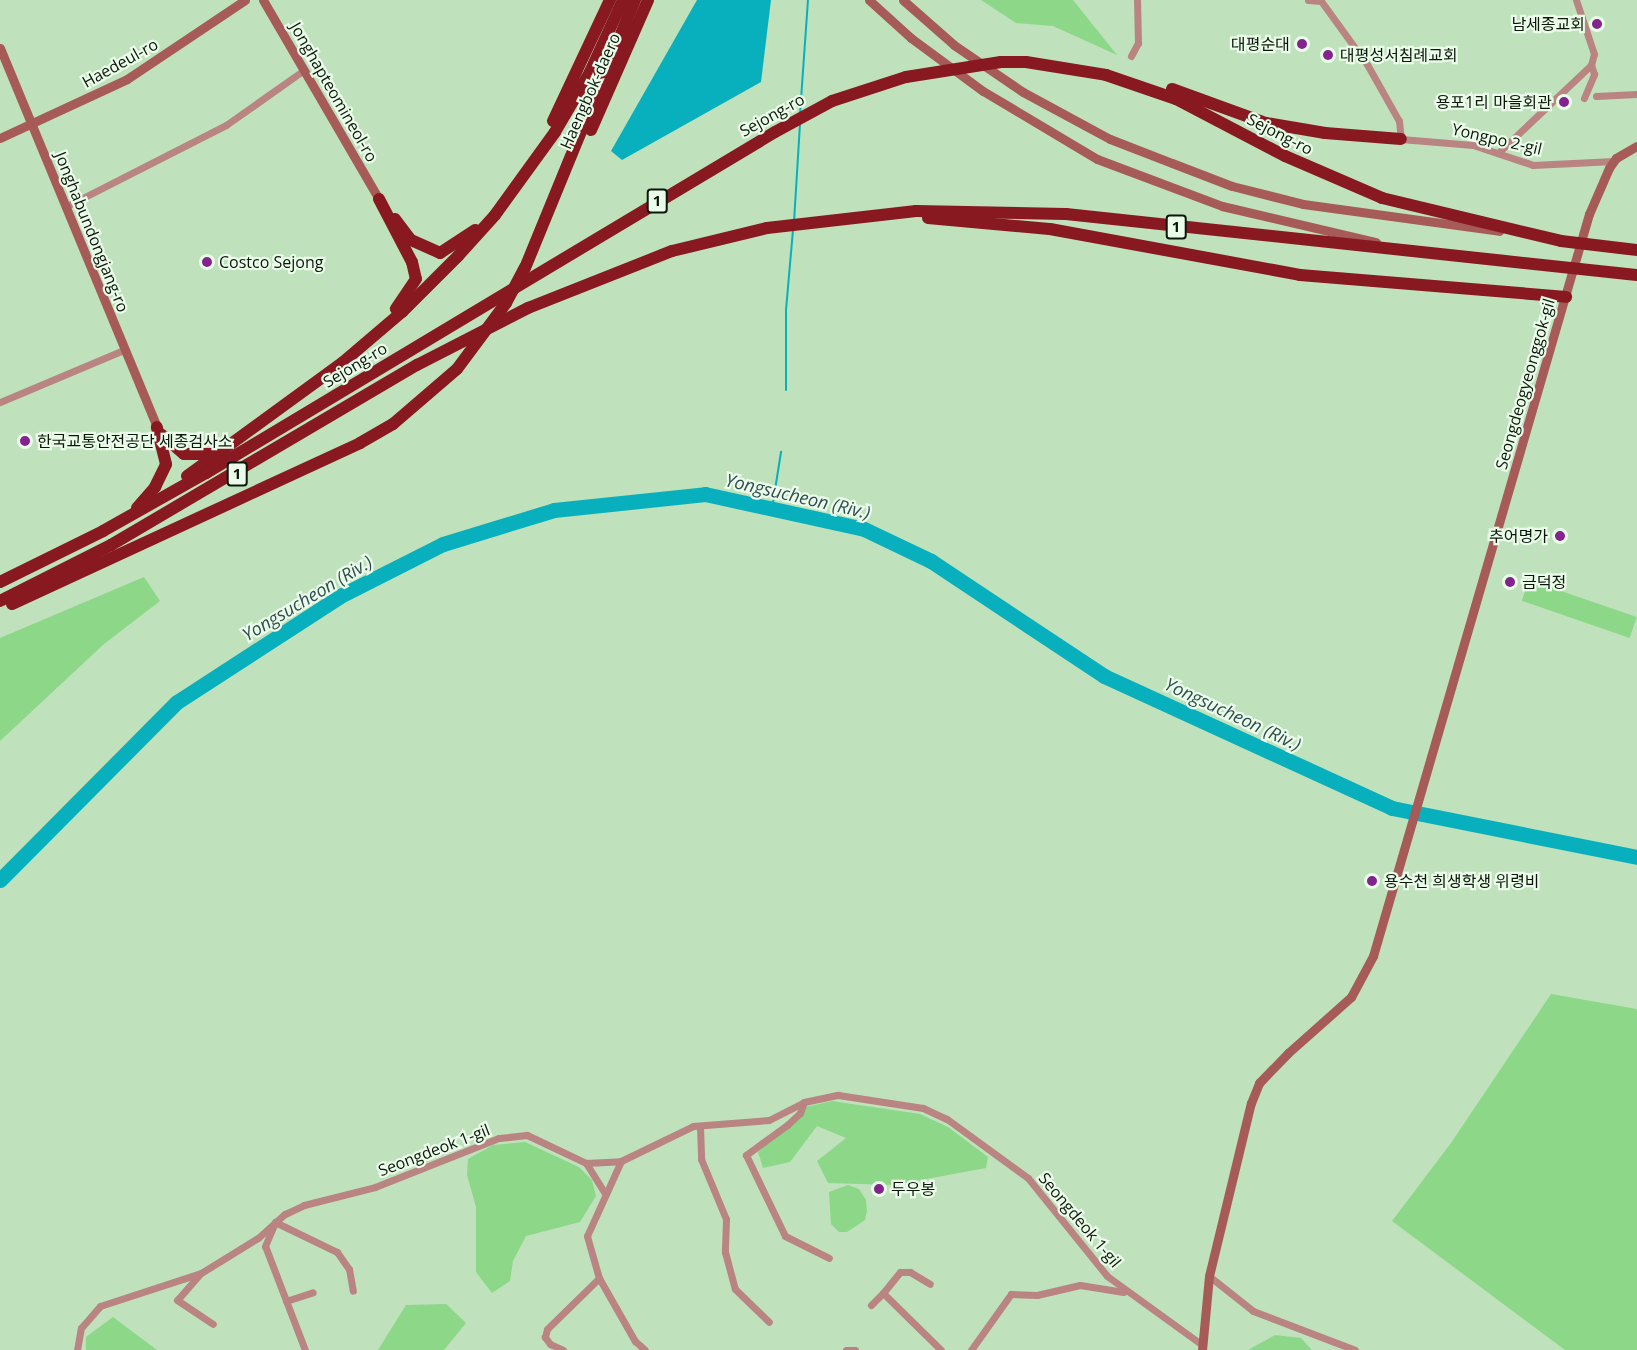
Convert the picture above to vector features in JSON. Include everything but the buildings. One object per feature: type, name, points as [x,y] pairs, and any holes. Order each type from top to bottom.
[{"type":"highway","name":"Haengbok-daero","points":[[527,172],[610,0]]},
{"type":"highway","points":[[103,531],[282,410],[423,293],[495,214],[527,172],[590,72],[623,0]]},
{"type":"highway","points":[[0,609],[326,461],[393,424],[457,369],[481,339],[525,268],[558,195],[635,0]]},
{"type":"highway","name":"Haengbok-daero","points":[[558,195],[648,0]]},
{"type":"highway","name":"Sejong-ro","points":[[0,582],[103,531],[776,132],[832,101],[906,77],[1001,62],[1026,62],[1106,75],[1176,99],[1360,190],[1561,241],[1637,250]]},
{"type":"highway","points":[[1106,75],[1155,84],[1266,123],[1325,133],[1401,139]]},
{"type":"highway","points":[[379,199],[411,240],[440,253],[495,214]]},
{"type":"highway","points":[[371,338],[416,279],[412,262],[379,199]]},
{"type":"highway","name":"Sejong-ro","points":[[0,601],[111,545],[469,337],[528,308],[672,251],[767,228],[827,219],[927,211],[1066,214],[1637,275]]},
{"type":"highway","points":[[858,216],[1002,222],[1300,275],[1566,297]]},
{"type":"highway","points":[[157,427],[166,441],[184,454],[218,454]]},
{"type":"highway","points":[[137,509],[155,487],[166,464],[157,427]]},
{"type":"street","name":"Haedeul-ro","points":[[0,138],[32,125],[135,74],[245,0]]},
{"type":"street","name":"Jonghapteomineol-ro","points":[[263,0],[379,199]]},
{"type":"street","points":[[870,0],[932,54],[983,91],[1097,159],[1222,206],[1389,244],[1494,260]]},
{"type":"street","points":[[903,0],[954,45],[999,76],[1110,139],[1232,186],[1303,204],[1392,219],[1537,235]]},
{"type":"street","points":[[1131,56],[1138,43],[1137,0]]},
{"type":"street","points":[[1308,0],[1322,1],[1368,66],[1399,121],[1401,139]]},
{"type":"street","points":[[1498,153],[1591,64],[1594,54],[1576,0]]},
{"type":"street","name":"Jonghabundongjang-ro","points":[[0,48],[157,427]]},
{"type":"street","points":[[1584,98],[1594,74],[1591,64]]},
{"type":"street","points":[[65,207],[226,124],[304,70]]},
{"type":"street","points":[[1596,96],[1637,94]]},
{"type":"street","name":"Yongpo 2-gil","points":[[1401,139],[1473,145],[1523,163],[1550,166],[1614,161],[1637,146]]},
{"type":"street","name":"Seongdeogyeonggok-gil","points":[[1209,1276],[1251,1103],[1259,1083],[1351,997],[1363,981],[1598,187],[1614,161]]},
{"type":"street","points":[[0,402],[124,350]]},
{"type":"street","name":"Seongdeok 1-gil","points":[[76,1350],[81,1328],[100,1306],[201,1274],[258,1238],[275,1222],[304,1205],[375,1187],[499,1138],[527,1135],[586,1163],[621,1161],[665,1138],[700,1126],[769,1120],[804,1102],[830,1096],[858,1097],[923,1108],[947,1119],[1028,1178],[1071,1235],[1126,1292],[1202,1347]]},
{"type":"street","points":[[804,1102],[800,1113],[787,1125],[746,1155],[785,1236],[830,1258]]},
{"type":"street","points":[[700,1126],[701,1159],[726,1219],[725,1252],[735,1289],[769,1322]]},
{"type":"street","points":[[621,1161],[604,1192],[600,1213],[586,1236],[599,1278],[635,1341],[645,1350]]},
{"type":"street","points":[[586,1163],[604,1192]]},
{"type":"street","points":[[305,1350],[265,1246],[275,1222],[336,1252],[349,1269],[353,1291]]},
{"type":"street","points":[[871,1305],[900,1272],[910,1272],[930,1284]]},
{"type":"street","points":[[201,1274],[177,1300],[213,1324]]},
{"type":"street","points":[[1202,1347],[1209,1276]]},
{"type":"street","points":[[1209,1276],[1253,1311],[1355,1350]]},
{"type":"street","points":[[564,1350],[550,1344],[544,1336],[547,1329],[599,1278]]},
{"type":"street","name":"Seongdeok 1-gil","points":[[970,1350],[1011,1294],[1036,1294],[1080,1285],[1126,1292]]},
{"type":"street","points":[[286,1301],[313,1292]]},
{"type":"street","points":[[883,1293],[941,1350]]},
{"type":"street","points":[[846,1350],[855,1350]]},
{"type":"green space","points":[[981,0],[1073,0],[1117,55],[1053,26],[1016,23]]},
{"type":"green space","points":[[144,577],[160,601],[104,644],[0,741],[0,638]]},
{"type":"green space","points":[[1529,580],[1637,617],[1630,638],[1522,601]]},
{"type":"green space","points":[[1551,994],[1637,1009],[1637,1350],[1565,1350],[1392,1221],[1451,1143]]},
{"type":"green space","points":[[832,1101],[920,1114],[948,1127],[988,1157],[986,1168],[894,1185],[828,1183],[817,1161],[846,1138],[817,1126],[790,1162],[763,1168],[758,1152],[805,1107]]},
{"type":"green space","points":[[525,1142],[579,1167],[592,1180],[596,1196],[580,1222],[526,1236],[513,1261],[510,1281],[492,1293],[476,1272],[476,1207],[467,1175],[468,1159],[493,1145]]},
{"type":"green space","points":[[848,1185],[859,1189],[866,1200],[867,1211],[865,1220],[847,1232],[839,1232],[831,1224],[829,1192]]},
{"type":"green space","points":[[446,1304],[466,1323],[444,1350],[378,1350],[406,1305]]},
{"type":"green space","points":[[113,1317],[157,1350],[86,1350],[86,1337]]},
{"type":"green space","points":[[1275,1335],[1301,1338],[1312,1350],[1248,1350]]},
{"type":"water","points":[[697,0],[771,0],[761,82],[622,160],[611,151]]},
{"type":"waterway","points":[[800,114],[808,0]]},
{"type":"waterway","points":[[794,222],[800,123]]},
{"type":"waterway","points":[[786,390],[786,310],[793,230]]},
{"type":"waterway","points":[[772,509],[781,452]]},
{"type":"waterway","name":"Yongsucheon (Riv.)","points":[[0,880],[177,702],[340,596],[443,544],[554,510],[705,494],[864,529],[931,561],[1104,676],[1392,808],[1637,857]]},
{"type":"place","name":"남세종교회","points":[[1597,24]]},
{"type":"place","name":"대평순대","points":[[1302,44]]},
{"type":"place","name":"대평성서침례교회","points":[[1328,55]]},
{"type":"place","name":"용포1리 마을회관","points":[[1564,102]]},
{"type":"place","name":"Costco Sejong","points":[[207,262]]},
{"type":"place","name":"한국교통안전공단 세종검사소","points":[[25,441]]},
{"type":"place","name":"추어명가","points":[[1560,536]]},
{"type":"place","name":"금덕정","points":[[1510,582]]},
{"type":"place","name":"용수천 희생학생 위령비","points":[[1372,881]]},
{"type":"place","name":"두우봉","points":[[879,1189]]}]
